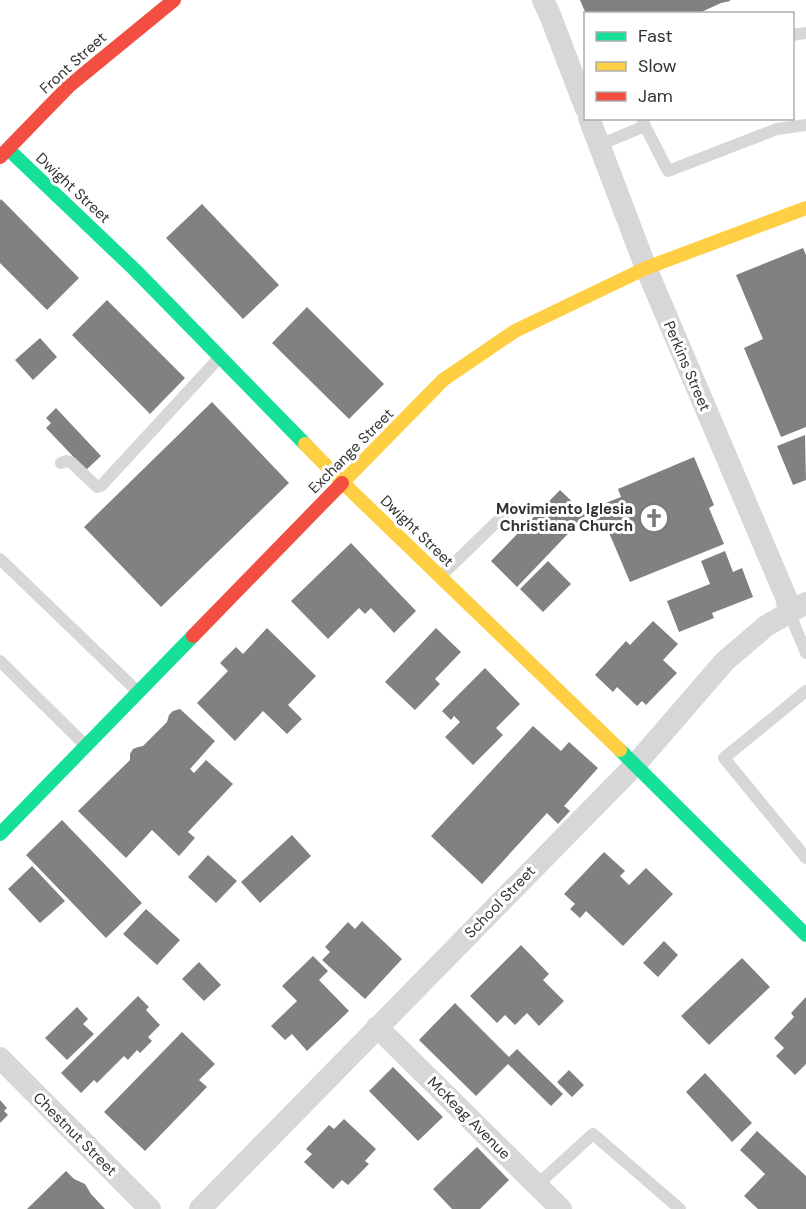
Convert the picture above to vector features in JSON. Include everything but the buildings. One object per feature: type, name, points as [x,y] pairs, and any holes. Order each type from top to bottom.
[{"type":"street","name":"Front Street","points":[[4,153],[69,86],[174,0]]},
{"type":"street","points":[[543,0],[584,106]]},
{"type":"street","name":"Perkins Street","points":[[590,120],[646,268],[786,597],[797,608]]},
{"type":"street","name":"Dwight Street","points":[[4,153],[135,270],[342,482],[635,765],[806,935]]},
{"type":"street","name":"Exchange Street","points":[[2,829],[443,380],[515,331],[646,268],[806,208]]},
{"type":"street","name":"School Street","points":[[200,1209],[635,765],[725,661],[766,626],[797,608]]},
{"type":"street","name":"McKeag Avenue","points":[[377,1028],[561,1209]]},
{"type":"street","name":"Chestnut Street","points":[[0,1058],[150,1209]]},
{"type":"lane","points":[[599,145],[644,122],[668,171],[777,129],[806,125]]},
{"type":"lane","points":[[61,463],[66,461],[72,463],[98,487],[100,486],[220,357]]},
{"type":"lane","points":[[441,577],[511,508]]},
{"type":"lane","points":[[0,559],[138,692]]},
{"type":"lane","points":[[797,608],[806,653]]},
{"type":"lane","points":[[0,661],[86,746]]},
{"type":"lane","points":[[806,691],[724,758],[806,858]]},
{"type":"lane","points":[[537,1185],[593,1134],[680,1209]]},
{"type":"traffic: fast","points":[[8,149],[135,270],[305,444]]},
{"type":"traffic: fast","points":[[0,834],[193,636]]},
{"type":"traffic: fast","points":[[620,750],[806,935]]},
{"type":"traffic: slow","points":[[342,483],[443,380],[515,331],[646,268],[806,208]]},
{"type":"traffic: slow","points":[[305,444],[620,750]]},
{"type":"traffic: jam","points":[[0,157],[69,86],[174,0]]},
{"type":"traffic: jam","points":[[193,636],[342,483]]},
{"type":"place","name":"Movimiento Iglesia Christiana Church","points":[[654,518]]}]
